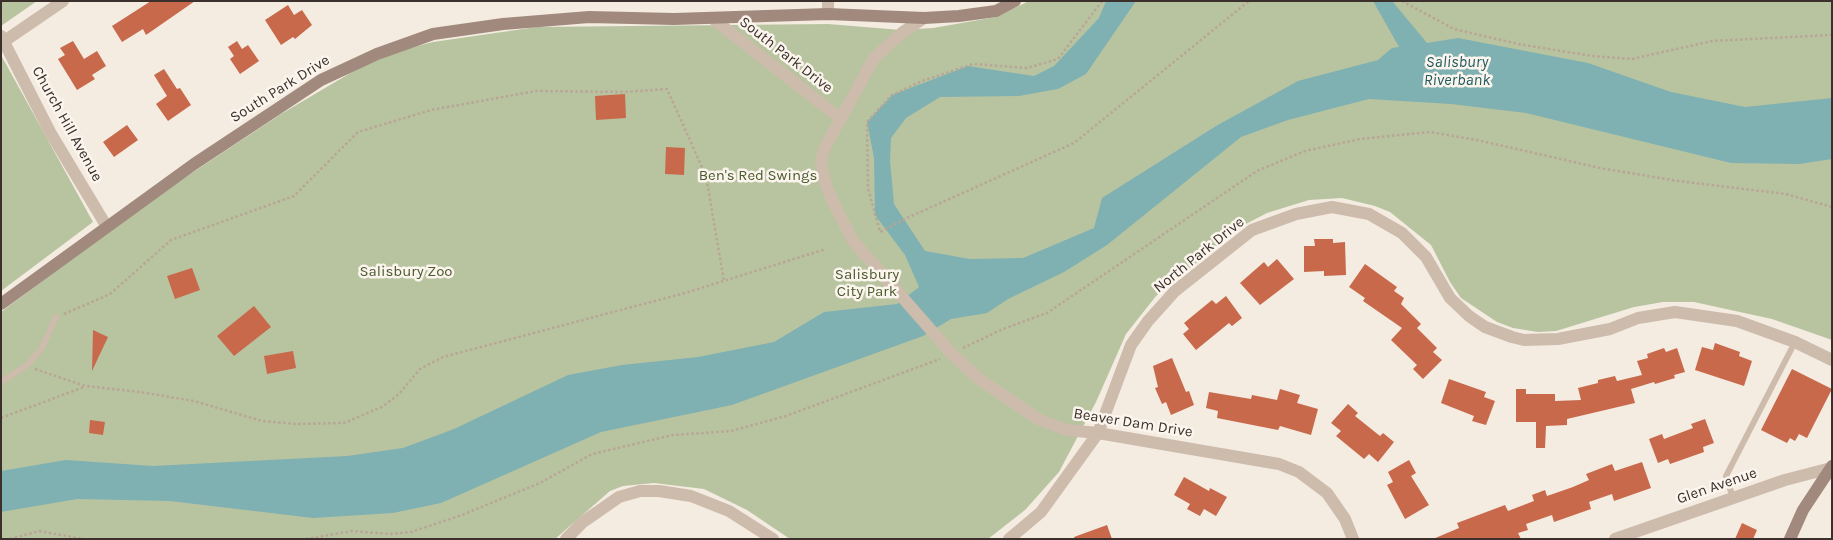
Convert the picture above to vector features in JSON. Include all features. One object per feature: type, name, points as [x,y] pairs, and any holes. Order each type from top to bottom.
[{"type":"street","points":[[2,39],[63,1]]},
{"type":"street","name":"South Park Drive","points":[[1,304],[194,164],[321,80],[377,54],[433,34],[503,24],[588,17],[712,18],[828,8],[924,18],[996,11],[1016,1]]},
{"type":"street","name":"South Park Drive","points":[[712,18],[841,119]]},
{"type":"street","name":"Beaver Dam Drive","points":[[924,18],[903,32],[874,58],[824,148],[821,162],[825,182],[853,241],[897,294],[952,354],[979,379],[1038,419],[1066,430],[1098,433],[1279,464],[1299,472],[1327,493],[1345,518],[1353,539]]},
{"type":"street","name":"Church Hill Avenue","points":[[2,39],[50,132],[107,227]]},
{"type":"street","name":"North Park Drive","points":[[1009,539],[1041,512],[1098,433],[1131,345],[1148,320],[1176,291],[1252,230],[1296,214],[1332,208],[1369,214],[1402,233],[1426,257],[1450,298],[1470,316],[1485,327],[1512,337],[1524,340],[1558,340],[1610,329],[1638,318],[1676,312],[1737,321],[1795,342],[1832,360]]},
{"type":"street","points":[[1790,539],[1803,510],[1831,467]]},
{"type":"street","name":"Glen Avenue","points":[[1615,539],[1636,536],[1733,498],[1831,467]]},
{"type":"street","points":[[566,539],[583,522],[619,497],[640,491],[659,491],[691,496],[729,511],[773,539]]},
{"type":"lane","points":[[1,382],[27,366],[42,348],[56,317]]},
{"type":"lane","points":[[1733,498],[1726,476],[1795,342]]},
{"type":"path","points":[[1102,1],[1058,59],[1027,68],[973,64],[922,81],[892,95],[867,122],[868,188],[880,232],[1074,143],[1249,1]]},
{"type":"path","points":[[1402,1],[1454,29],[1518,44],[1592,56],[1632,59],[1712,41],[1832,35]]},
{"type":"path","points":[[56,317],[110,294],[172,240],[294,196],[358,132],[431,110],[536,91],[625,92],[667,89],[706,176],[724,280]]},
{"type":"path","points":[[306,539],[352,531],[390,534],[411,532],[462,515],[540,483],[592,454],[673,435],[732,431],[786,416],[952,354],[1003,329],[1047,314],[1257,171],[1305,151],[1360,139],[1430,132],[1477,140],[1600,168],[1678,181],[1786,194],[1831,205]]},
{"type":"path","points":[[27,366],[52,377],[85,386],[140,392],[194,401],[262,420],[304,424],[344,423],[382,407],[399,394],[420,369],[443,357],[724,280],[826,249]]},
{"type":"path","points":[[1,418],[85,386]]},
{"type":"path","points":[[10,539],[38,531],[84,539]]},
{"type":"green space","points":[[1,1],[37,1],[1,26]]},
{"type":"green space","name":"Salisbury City Park","points":[[1029,1],[1832,1],[1832,340],[1772,319],[1694,302],[1663,302],[1634,307],[1556,331],[1538,332],[1513,328],[1497,322],[1461,298],[1450,282],[1431,245],[1390,212],[1375,206],[1342,198],[1309,200],[1267,213],[1240,227],[1156,296],[1126,334],[1096,402],[1059,472],[1025,510],[988,539],[790,539],[747,510],[704,489],[654,483],[623,486],[610,491],[555,539],[1,539],[1,312],[142,206],[281,114],[359,68],[401,50],[433,42],[537,27],[828,24],[901,30],[933,28],[996,17]]},
{"type":"green space","points":[[1,55],[93,222],[1,291]]},
{"type":"water","name":"Salisbury Riverbank","points":[[1106,1],[1136,1],[1086,74],[1058,89],[1019,96],[940,97],[906,118],[891,138],[890,161],[894,204],[925,251],[970,259],[1023,258],[1094,228],[1102,198],[1216,126],[1298,81],[1378,60],[1392,48],[1399,47],[1373,1],[1392,1],[1427,43],[1458,38],[1588,63],[1671,92],[1745,107],[1832,98],[1832,159],[1799,164],[1731,163],[1526,113],[1451,104],[1369,99],[1288,120],[1241,137],[1107,245],[1064,272],[1008,299],[987,313],[951,319],[923,336],[732,405],[601,432],[441,503],[393,513],[313,518],[170,501],[77,499],[1,512],[1,471],[66,460],[153,466],[347,456],[403,448],[454,429],[568,375],[622,365],[698,357],[774,342],[824,312],[897,304],[919,287],[905,255],[875,215],[874,158],[867,122],[892,95],[968,66],[1034,76],[1054,66],[1099,18]]},
{"type":"building","points":[[151,1],[195,1],[146,35],[143,29],[122,42],[112,26]]},
{"type":"building","points":[[288,5],[294,15],[302,10],[312,25],[295,39],[293,37],[281,45],[265,20]]},
{"type":"building","points":[[73,41],[84,59],[97,51],[106,66],[92,75],[95,79],[77,90],[58,59],[65,55],[60,48]]},
{"type":"building","points":[[237,41],[242,49],[248,45],[259,61],[240,74],[230,59],[234,56],[228,47]]},
{"type":"building","points":[[164,69],[177,89],[180,88],[191,105],[168,121],[156,104],[167,96],[154,75]]},
{"type":"building","points":[[625,94],[626,118],[596,120],[595,96]]},
{"type":"building","points":[[127,125],[138,140],[114,157],[103,142]]},
{"type":"building","points":[[666,147],[685,148],[684,175],[665,174]]},
{"type":"building","points":[[1314,239],[1333,239],[1333,243],[1345,242],[1346,275],[1324,276],[1324,271],[1304,272],[1304,246],[1315,246]]},
{"type":"building","points":[[1277,259],[1294,279],[1260,305],[1240,283],[1264,262],[1268,267]]},
{"type":"building","points":[[1365,264],[1397,287],[1394,291],[1404,298],[1401,304],[1421,324],[1417,328],[1437,348],[1433,352],[1442,360],[1423,379],[1413,369],[1417,365],[1391,340],[1402,328],[1363,301],[1365,298],[1349,287]]},
{"type":"building","points":[[192,268],[200,290],[175,299],[167,276]]},
{"type":"building","points":[[1226,296],[1242,318],[1232,326],[1229,323],[1196,350],[1183,334],[1189,329],[1184,323],[1212,300],[1216,304]]},
{"type":"building","points":[[254,306],[271,327],[234,356],[217,336]]},
{"type":"building","points":[[93,330],[108,337],[92,371]]},
{"type":"building","points":[[1715,343],[1740,352],[1739,356],[1752,361],[1744,386],[1695,370],[1702,347],[1713,350]]},
{"type":"building","points":[[1664,348],[1666,352],[1677,348],[1685,372],[1674,375],[1675,378],[1631,389],[1635,403],[1567,419],[1567,425],[1546,426],[1545,448],[1536,448],[1536,422],[1516,422],[1516,389],[1526,389],[1526,394],[1555,394],[1555,401],[1581,400],[1578,388],[1615,376],[1617,381],[1642,375],[1637,361],[1648,358],[1647,354]]},
{"type":"building","points":[[293,351],[296,368],[267,374],[264,356]]},
{"type":"building","points":[[1172,358],[1186,392],[1189,391],[1194,405],[1171,415],[1166,402],[1162,404],[1155,388],[1158,387],[1153,366]]},
{"type":"building","points":[[1792,369],[1832,389],[1807,438],[1799,434],[1795,441],[1790,438],[1787,443],[1761,430]]},
{"type":"building","points":[[1449,379],[1486,392],[1484,397],[1495,401],[1486,425],[1472,421],[1474,416],[1441,403]]},
{"type":"building","points":[[1280,389],[1300,395],[1297,403],[1318,409],[1311,435],[1280,426],[1278,430],[1217,418],[1218,411],[1206,408],[1209,392],[1251,399],[1252,395],[1277,400]]},
{"type":"building","points":[[1348,404],[1358,413],[1355,416],[1380,436],[1383,433],[1394,442],[1378,462],[1369,454],[1364,459],[1336,436],[1341,431],[1331,423]]},
{"type":"building","points":[[1705,419],[1714,443],[1703,447],[1704,452],[1670,464],[1668,459],[1658,463],[1649,439],[1662,434],[1664,439],[1693,428],[1691,424]]},
{"type":"building","points":[[90,420],[105,422],[103,435],[89,433]]},
{"type":"building","points":[[1409,460],[1416,473],[1411,476],[1429,505],[1405,519],[1387,485],[1393,482],[1388,472]]},
{"type":"building","points":[[1642,462],[1651,488],[1614,501],[1612,494],[1589,502],[1591,509],[1554,522],[1552,515],[1526,524],[1528,530],[1518,533],[1521,539],[1433,539],[1459,528],[1457,523],[1505,505],[1508,511],[1534,501],[1532,495],[1545,490],[1547,496],[1573,487],[1589,480],[1586,474],[1612,464],[1615,471]]},
{"type":"building","points":[[1184,477],[1209,491],[1210,488],[1227,497],[1216,516],[1204,509],[1200,516],[1187,509],[1190,504],[1174,495]]},
{"type":"building","points":[[1742,523],[1757,530],[1753,539],[1735,539]]},
{"type":"building","points":[[1107,525],[1112,539],[1075,539],[1074,537]]},
{"type":"park label","name":"Ben's Red Swings","points":[[758,176]]},
{"type":"park label","name":"Salisbury Zoo","points":[[406,272]]}]
